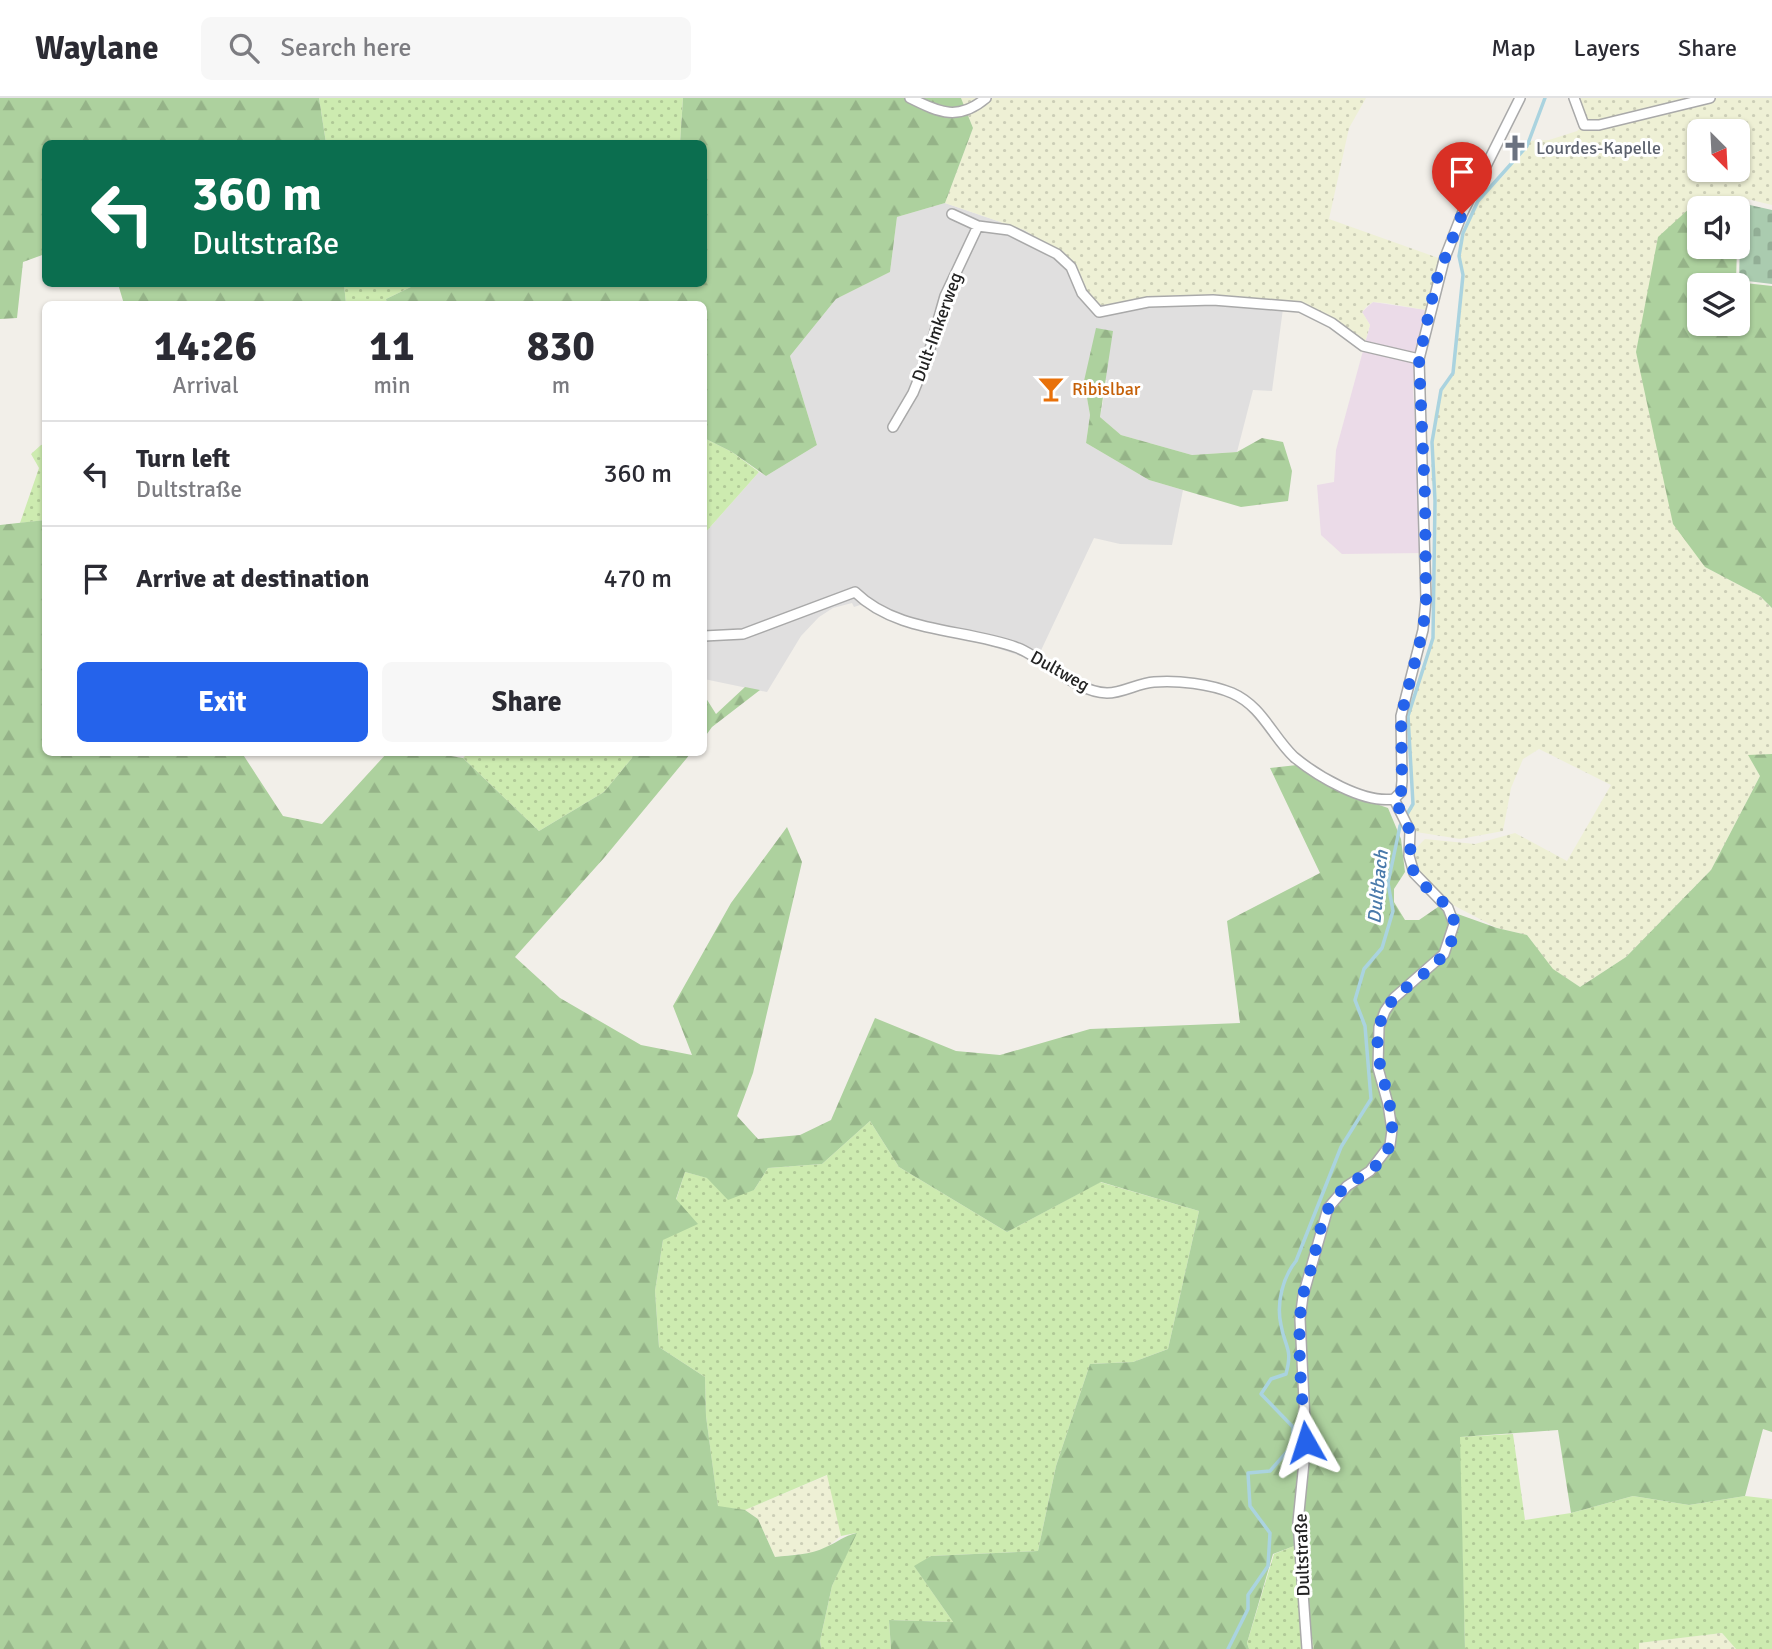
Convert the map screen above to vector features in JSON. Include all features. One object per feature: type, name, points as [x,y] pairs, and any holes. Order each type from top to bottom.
[{"type":"street","points":[[911,98],[934,110],[954,113],[972,110],[986,98]]},
{"type":"street","points":[[1394,799],[1401,792],[1402,781],[1401,716],[1423,630],[1426,600],[1426,506],[1419,359],[1444,260],[1468,202],[1520,98]]},
{"type":"street","points":[[1574,98],[1584,125],[1599,125],[1710,98]]},
{"type":"street","points":[[952,214],[978,226],[1009,230],[1057,254],[1071,267],[1082,293],[1099,312],[1148,302],[1213,300],[1300,307],[1332,323],[1363,346],[1419,359]]},
{"type":"street","name":"Dult-Imkerweg","points":[[893,427],[913,393],[928,356],[945,296],[978,226]]},
{"type":"street","name":"Dultweg","points":[[707,636],[743,634],[855,592],[895,618],[1018,648],[1086,688],[1106,693],[1152,682],[1181,683],[1232,693],[1251,705],[1294,756],[1343,788],[1383,801],[1394,799]]},
{"type":"street","name":"Dultstraße","points":[[1307,1649],[1298,1522],[1306,1442],[1300,1319],[1303,1296],[1328,1208],[1337,1195],[1382,1159],[1390,1145],[1392,1130],[1388,1104],[1378,1068],[1379,1027],[1385,1011],[1394,998],[1444,954],[1454,924],[1448,908],[1415,873],[1409,856],[1410,831],[1394,799]]},
{"type":"shaded area","points":[[945,203],[1024,230],[1071,262],[1149,299],[1203,295],[1284,301],[1272,391],[1253,390],[1237,452],[1192,455],[1121,435],[1100,417],[1107,380],[1084,381],[1090,415],[1086,443],[1149,480],[1183,490],[1172,545],[1120,544],[1094,538],[1036,661],[863,604],[854,607],[852,603],[833,608],[819,617],[801,636],[767,692],[707,680],[707,531],[759,472],[766,476],[817,445],[790,356],[836,299],[890,272],[897,217]]},
{"type":"shaded area","points":[[1373,302],[1426,310],[1413,387],[1423,553],[1342,554],[1321,535],[1317,485],[1334,482],[1336,450],[1370,325],[1362,312]]},
{"type":"green space","points":[[0,98],[319,98],[326,140],[42,140],[42,255],[23,262],[17,318],[0,319]]},
{"type":"green space","points":[[319,98],[683,98],[680,140],[326,140]]},
{"type":"green space","points":[[683,98],[961,98],[973,128],[945,203],[897,217],[890,272],[836,299],[790,356],[817,445],[766,476],[732,452],[707,440],[707,301],[386,301],[411,287],[707,287],[707,140],[680,140]]},
{"type":"green space","points":[[961,98],[1366,98],[1349,128],[1329,219],[1444,260],[1426,310],[1373,302],[1362,312],[1370,325],[1364,346],[1283,301],[1177,295],[1109,307],[1101,305],[1085,293],[1072,262],[1063,254],[1024,230],[945,203],[973,128]]},
{"type":"green space","points":[[1575,98],[1772,98],[1772,205],[1750,200],[1750,196],[1687,196],[1687,259],[1693,259],[1694,273],[1687,273],[1687,336],[1696,336],[1705,567],[1760,596],[1772,608],[1772,754],[1749,756],[1760,776],[1711,870],[1626,957],[1580,987],[1553,970],[1527,935],[1497,928],[1451,904],[1423,878],[1416,864],[1415,849],[1425,839],[1475,844],[1515,833],[1567,861],[1611,785],[1539,749],[1523,759],[1511,788],[1503,831],[1460,839],[1410,831],[1408,811],[1413,804],[1408,716],[1433,637],[1435,501],[1431,476],[1434,416],[1441,390],[1453,373],[1463,275],[1459,256],[1463,233],[1478,201],[1504,175],[1530,141],[1549,140],[1577,131],[1584,125]]},
{"type":"green space","points":[[1750,205],[1772,210],[1772,284],[1750,281],[1750,273],[1739,273],[1740,259],[1750,259]]},
{"type":"green space","points":[[1687,211],[1687,259],[1737,259],[1736,273],[1687,273],[1687,336],[1750,336],[1750,284],[1772,286],[1772,608],[1760,596],[1705,567],[1673,524],[1636,352],[1658,237]]},
{"type":"green space","points":[[119,287],[344,287],[346,301],[123,301]]},
{"type":"green space","points":[[344,287],[411,287],[386,301],[346,301]]},
{"type":"green space","points":[[1096,328],[1113,331],[1100,417],[1121,435],[1192,455],[1237,452],[1262,438],[1283,442],[1292,471],[1288,501],[1241,507],[1149,480],[1086,443],[1090,415],[1084,381]]},
{"type":"green space","points":[[707,440],[732,452],[759,472],[707,531]]},
{"type":"green space","points":[[41,445],[42,520],[20,523],[39,468],[31,454]]},
{"type":"green space","points":[[42,520],[42,756],[244,756],[283,816],[322,824],[384,756],[451,756],[463,758],[539,831],[604,792],[632,756],[689,756],[604,858],[515,957],[560,998],[641,1045],[692,1055],[673,1006],[731,903],[787,827],[802,862],[753,1073],[737,1116],[758,1139],[800,1135],[831,1120],[875,1018],[956,1051],[1000,1055],[1090,1029],[1240,1023],[1227,921],[1320,873],[1270,768],[1297,765],[1338,791],[1388,808],[1401,839],[1405,872],[1394,889],[1394,902],[1405,920],[1419,920],[1438,907],[1497,928],[1527,935],[1553,969],[1580,987],[1626,957],[1711,870],[1760,776],[1748,755],[1772,754],[1772,1432],[1763,1429],[1745,1496],[1689,1505],[1633,1496],[1571,1513],[1558,1430],[1460,1437],[1465,1649],[1314,1649],[1294,1546],[1273,1554],[1247,1643],[1249,1649],[891,1649],[889,1620],[953,1622],[914,1566],[931,1556],[1038,1551],[1056,1466],[1090,1364],[1133,1362],[1168,1349],[1199,1211],[1101,1182],[1007,1232],[899,1167],[870,1121],[822,1164],[768,1168],[754,1190],[728,1200],[707,1178],[685,1172],[676,1199],[698,1224],[663,1240],[655,1291],[659,1347],[705,1377],[706,1416],[718,1506],[745,1510],[758,1519],[775,1557],[814,1552],[857,1533],[832,1586],[820,1641],[821,1649],[0,1649],[0,525]]},
{"type":"green space","points":[[745,687],[760,690],[712,727],[707,734],[707,700],[716,714]]},
{"type":"green space","points":[[632,756],[604,792],[539,831],[463,758]]},
{"type":"green space","points":[[870,1121],[899,1167],[1007,1232],[1100,1182],[1199,1211],[1168,1349],[1133,1362],[1090,1364],[1056,1466],[1038,1551],[931,1556],[915,1567],[953,1622],[889,1620],[891,1649],[821,1649],[820,1641],[832,1586],[856,1533],[841,1536],[827,1475],[745,1510],[718,1507],[706,1416],[705,1377],[659,1347],[655,1291],[663,1240],[685,1172],[754,1190],[768,1168],[822,1164]]},
{"type":"green space","points":[[1513,1434],[1525,1520],[1571,1513],[1633,1496],[1689,1505],[1745,1496],[1772,1499],[1772,1649],[1736,1649],[1722,1633],[1639,1643],[1639,1649],[1465,1649],[1459,1437]]},
{"type":"green space","points":[[829,1450],[841,1536],[827,1547],[811,1553],[775,1557],[758,1519],[745,1510],[828,1475]]},
{"type":"green space","points":[[1294,1546],[1314,1649],[1249,1649],[1247,1643],[1274,1554]]},
{"type":"green space","points":[[1722,1633],[1736,1649],[1639,1649],[1639,1643]]},
{"type":"waterway","name":"Dultbach","points":[[1228,1649],[1248,1609],[1248,1595],[1268,1566],[1270,1533],[1250,1506],[1248,1473],[1270,1471],[1292,1446],[1293,1427],[1261,1394],[1271,1379],[1286,1374],[1288,1365],[1289,1353],[1279,1308],[1282,1291],[1341,1147],[1371,1099],[1365,1026],[1355,1000],[1364,969],[1382,948],[1393,911],[1388,883],[1400,826],[1413,804],[1408,716],[1433,638],[1435,501],[1432,442],[1441,390],[1453,373],[1463,275],[1459,256],[1463,233],[1478,201],[1527,146],[1545,98]]},
{"type":"place","name":"Lourdes-Kapelle","points":[[1515,148]]},
{"type":"place","name":"Ribislbar","points":[[1051,389]]},
{"type":"route","points":[[1306,1442],[1300,1319],[1318,1238],[1328,1208],[1337,1195],[1370,1171],[1382,1159],[1390,1145],[1392,1130],[1388,1104],[1378,1068],[1379,1027],[1394,998],[1444,954],[1454,924],[1448,908],[1424,887],[1415,873],[1409,856],[1410,831],[1394,799],[1401,792],[1402,781],[1401,716],[1406,689],[1419,651],[1426,600],[1419,359],[1436,281],[1462,214]]}]
